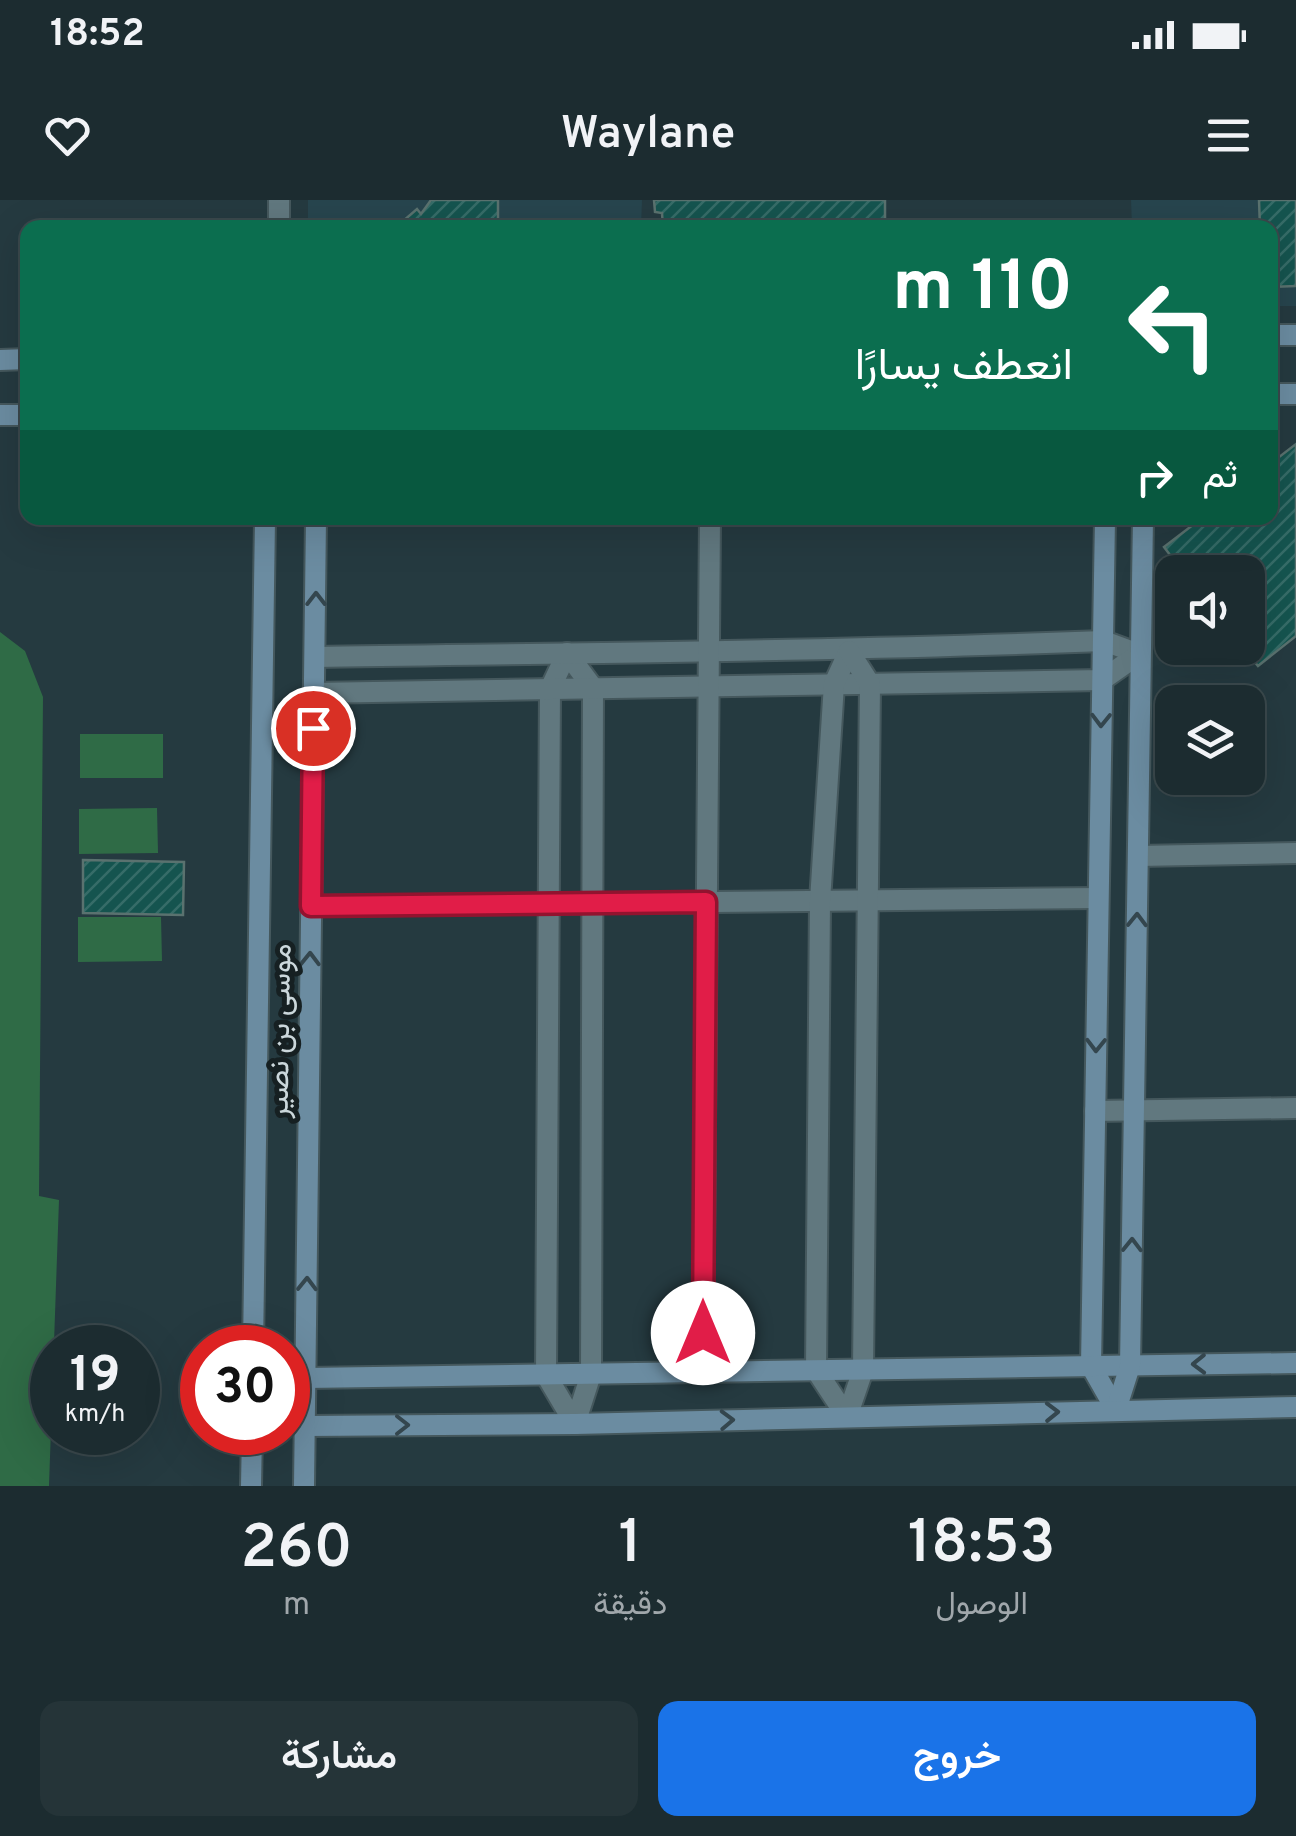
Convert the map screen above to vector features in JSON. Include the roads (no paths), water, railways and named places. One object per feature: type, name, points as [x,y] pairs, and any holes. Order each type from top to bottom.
[{"type":"street","name":"موسى بن نصير","points":[[253,1325],[265,525]]},
{"type":"street","name":"موسى بن نصير","points":[[307,1325],[316,525]]},
{"type":"street","points":[[703,1372],[710,525]]},
{"type":"street","points":[[1106,525],[1091,1366],[1116,1410]]},
{"type":"street","points":[[1116,1410],[1130,1366],[1143,525]]},
{"type":"street","points":[[315,656],[711,649],[850,651],[1104,641],[1139,654]]},
{"type":"street","points":[[846,1416],[816,1370],[820,901],[834,684],[850,651]]},
{"type":"street","points":[[846,1416],[863,1370],[870,684],[850,651]]},
{"type":"street","points":[[567,653],[593,688],[591,1374],[576,1424]]},
{"type":"street","points":[[567,653],[550,690],[546,1374],[576,1424]]},
{"type":"street","points":[[313,693],[1102,680],[1139,654]]},
{"type":"street","points":[[1138,856],[1296,853]]},
{"type":"street","points":[[311,906],[1098,898]]},
{"type":"street","points":[[1095,1110],[1296,1108]]},
{"type":"street","points":[[310,1378],[1296,1363]]},
{"type":"street","points":[[310,1426],[576,1424],[1296,1407]]},
{"type":"street","points":[[251,1486],[252,1455]]},
{"type":"street","name":"موسى بن نصير","points":[[304,1486],[305,1455]]}]
